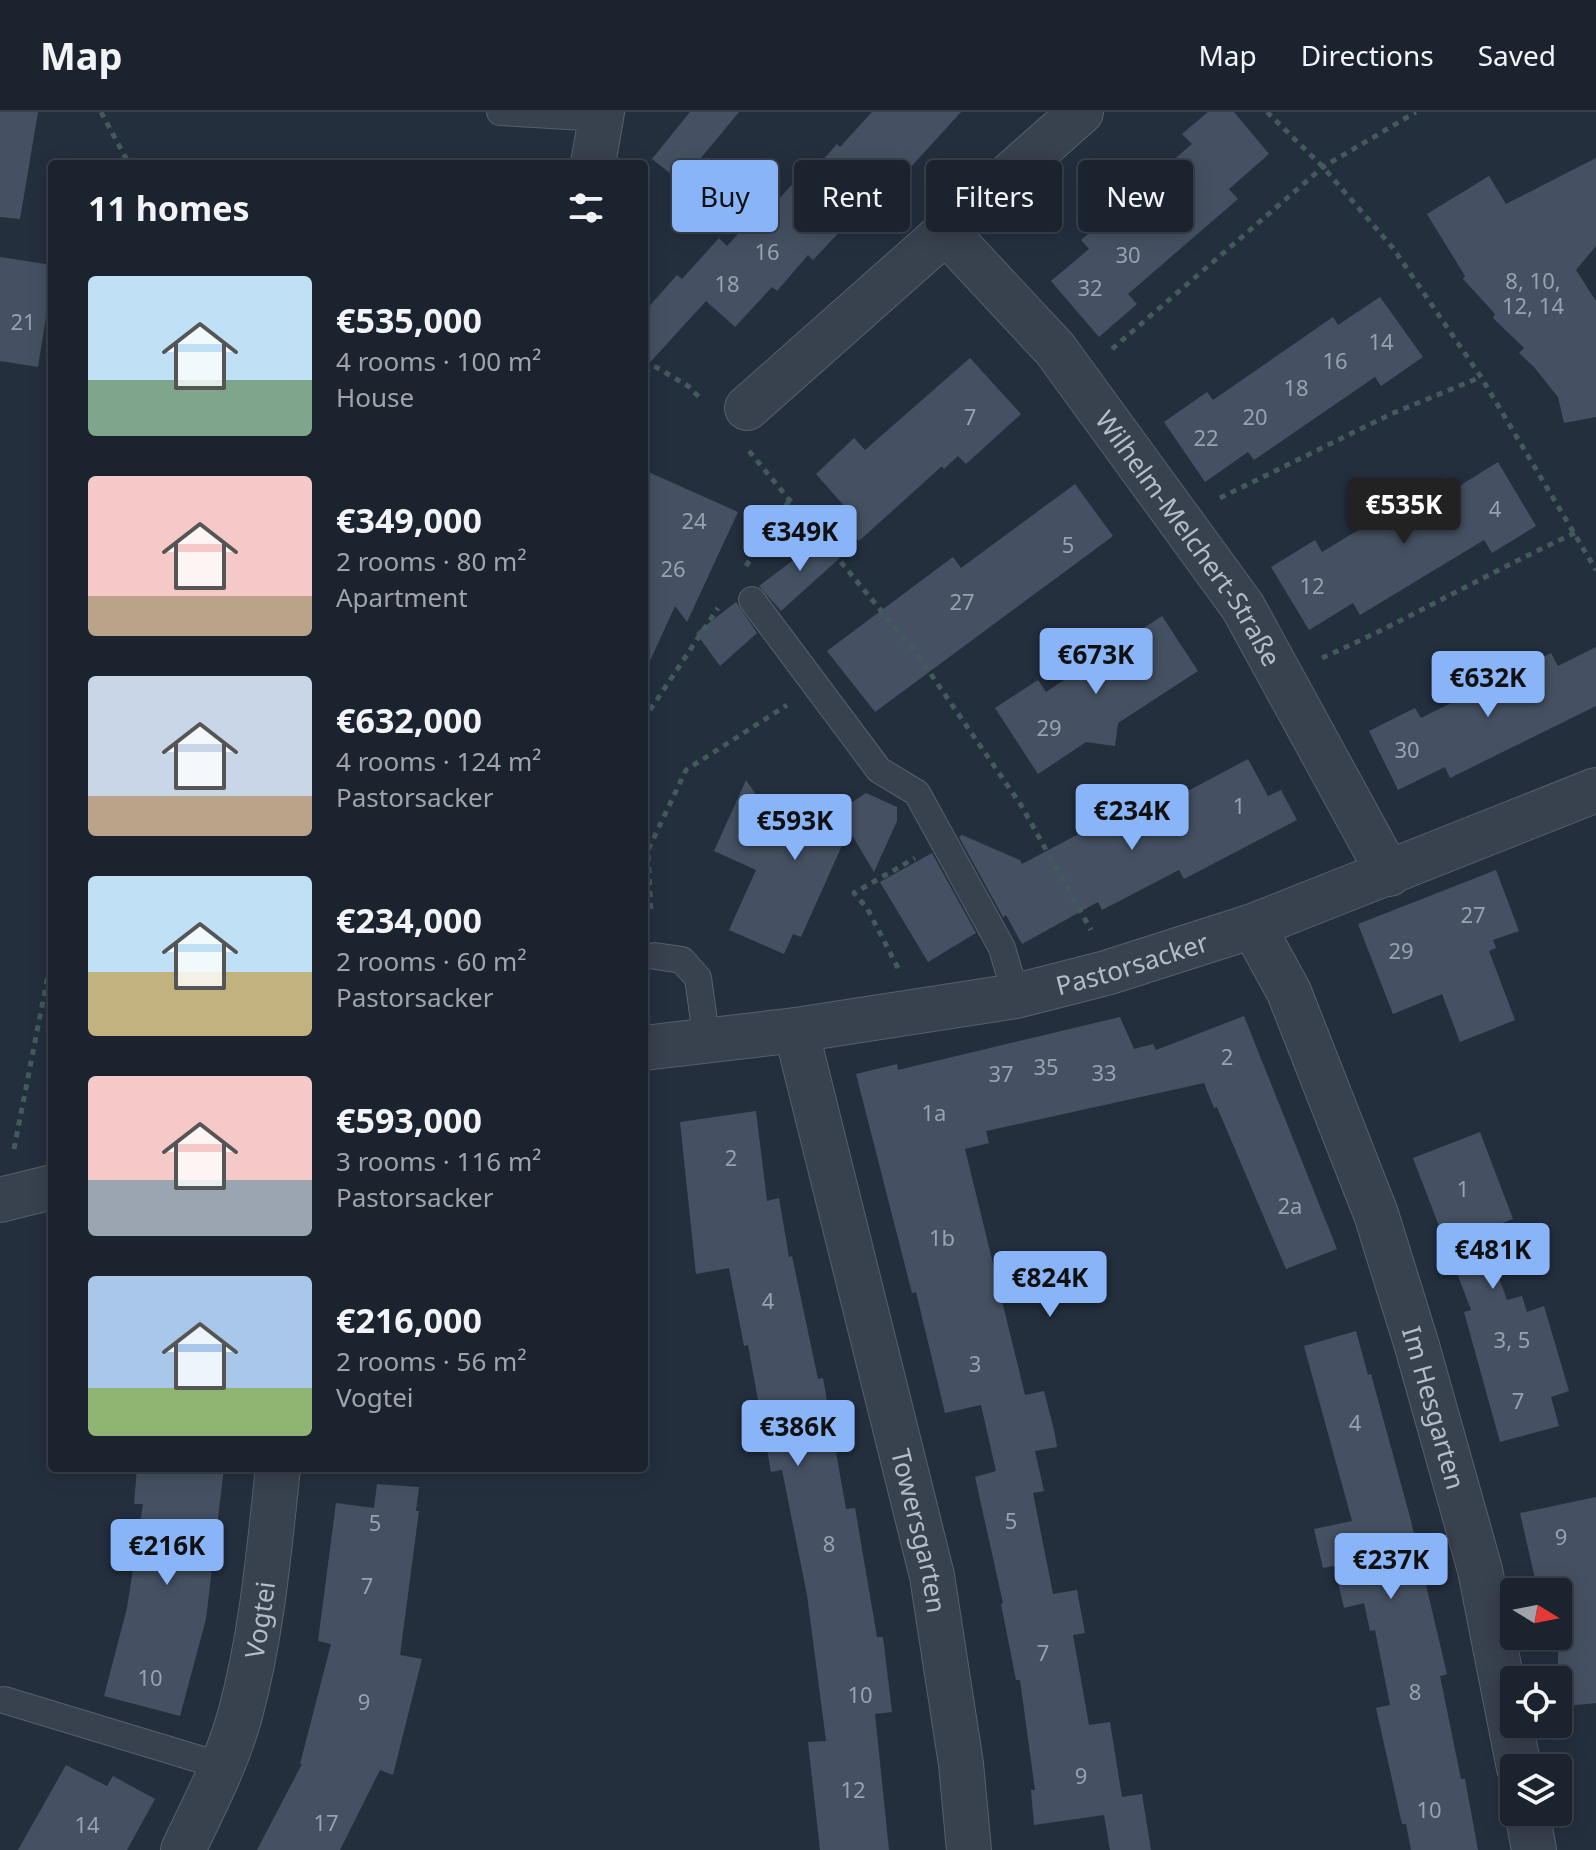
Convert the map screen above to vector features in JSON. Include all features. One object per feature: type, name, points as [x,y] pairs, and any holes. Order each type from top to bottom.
[{"type":"street","points":[[1027,160],[1081,112]]},
{"type":"street","points":[[594,160],[602,115]]},
{"type":"street","points":[[734,421],[946,232]]},
{"type":"street","name":"Wilhelm-Melchert-Straße","points":[[946,232],[1055,349],[1243,607],[1389,874]]},
{"type":"street","name":"Pastorsacker","points":[[648,1048],[796,1030],[1016,996],[1106,973],[1253,926],[1596,790]]},
{"type":"street","name":"Im Hesgarten","points":[[1253,926],[1289,992],[1376,1214],[1480,1570],[1516,1754]]},
{"type":"street","name":"Towersgarten","points":[[796,1030],[932,1576],[961,1764],[969,1850]]},
{"type":"street","name":"Vogtei","points":[[183,1850],[222,1766],[240,1716],[265,1597],[278,1472]]},
{"type":"street","points":[[1530,1826],[1534,1850]]},
{"type":"lane","points":[[500,112],[602,115]]},
{"type":"lane","points":[[752,600],[879,770],[917,793],[1002,948],[1016,996]]},
{"type":"lane","points":[[655,956],[682,960],[698,978],[707,1042]]},
{"type":"lane","points":[[4,1700],[222,1766]]},
{"type":"path","points":[[101,112],[127,160]]},
{"type":"path","points":[[1267,112],[1323,167],[1393,248],[1481,377],[1596,570]]},
{"type":"path","points":[[1107,353],[1323,167],[1416,112]]},
{"type":"path","points":[[648,361],[688,386],[734,421],[917,654],[1021,805],[1089,922],[1106,973]]},
{"type":"path","points":[[1216,500],[1391,414],[1481,377]]},
{"type":"path","points":[[1315,661],[1386,629],[1575,533]]},
{"type":"path","points":[[648,914],[651,914],[648,850],[686,770],[766,719]]},
{"type":"path","points":[[909,1012],[900,971],[867,908],[854,893],[943,842]]},
{"type":"path","points":[[22,1195],[10,1172],[48,976]]},
{"type":"building","points":[[0,112],[38,112],[20,219],[0,217]]},
{"type":"building","points":[[690,112],[739,112],[699,160],[672,160],[672,175],[652,159]]},
{"type":"building","points":[[872,112],[961,112],[910,168],[910,160],[823,160],[837,144],[840,147]]},
{"type":"building","points":[[1208,112],[1234,112],[1269,154],[1229,189],[1238,199],[1128,294],[1137,304],[1099,337],[1051,281],[1089,249],[1081,240],[1090,232],[1193,232],[1193,160],[1174,160],[1192,144],[1182,134]]},
{"type":"building","points":[[1596,158],[1596,246],[1576,270],[1596,301],[1596,417],[1564,423],[1558,397],[1519,353],[1524,348],[1493,318],[1495,314],[1463,279],[1465,276],[1427,214],[1489,176],[1506,204]]},
{"type":"building","points":[[794,182],[794,232],[840,232],[813,260],[808,255],[777,291],[772,287],[735,327],[706,301],[648,365],[648,308],[677,275],[682,279],[719,238],[727,246],[740,232],[778,232],[778,200]]},
{"type":"building","points":[[0,257],[48,264],[48,305],[38,367],[0,361]]},
{"type":"building","points":[[1380,297],[1423,357],[1381,386],[1375,377],[1254,460],[1248,452],[1205,482],[1164,422],[1207,392],[1213,400],[1333,317],[1338,325]]},
{"type":"building","points":[[970,358],[1021,414],[966,464],[958,456],[944,469],[942,466],[859,541],[835,516],[845,507],[816,474],[854,438],[865,450]]},
{"type":"building","points":[[1498,462],[1536,526],[1492,553],[1484,540],[1360,615],[1353,603],[1309,630],[1271,567],[1315,540],[1322,552],[1446,477],[1453,490]]},
{"type":"building","points":[[648,472],[738,512],[687,622],[675,606],[648,665]]},
{"type":"building","points":[[1075,484],[1113,536],[875,712],[827,651],[953,557],[961,568]]},
{"type":"building","points":[[825,536],[842,556],[781,611],[759,586]]},
{"type":"building","points":[[736,602],[757,633],[720,666],[696,633]]},
{"type":"building","points":[[1162,616],[1198,671],[1118,723],[1115,746],[1086,742],[1038,774],[995,708],[1038,680],[1046,692]]},
{"type":"building","points":[[1596,647],[1596,706],[1450,778],[1445,767],[1398,790],[1369,731],[1415,708],[1421,718],[1551,653],[1558,666]]},
{"type":"building","points":[[1248,759],[1268,796],[1281,790],[1297,820],[1184,879],[1179,870],[1102,910],[1098,902],[1022,944],[1006,915],[1003,917],[959,837],[962,835],[1020,860],[1022,864],[1105,820],[1103,836]]},
{"type":"building","points":[[746,780],[790,844],[866,793],[897,807],[897,821],[874,872],[849,830],[801,937],[793,934],[784,954],[729,930],[756,870],[714,851]]},
{"type":"building","points":[[932,853],[976,933],[928,962],[880,882]]},
{"type":"building","points":[[1496,870],[1519,931],[1493,940],[1496,948],[1489,951],[1515,1020],[1460,1042],[1442,994],[1393,1014],[1358,924]]},
{"type":"building","points":[[1244,1016],[1337,1249],[1286,1269],[1204,1083],[986,1131],[989,1143],[965,1149],[1025,1395],[1044,1391],[1054,1430],[1057,1447],[1035,1451],[1044,1491],[1033,1493],[1053,1594],[1077,1590],[1085,1633],[1073,1635],[1089,1725],[1110,1722],[1122,1797],[1142,1794],[1151,1850],[1110,1850],[1104,1815],[1034,1825],[1031,1790],[1035,1790],[1020,1680],[1016,1680],[1003,1603],[975,1477],[996,1471],[981,1405],[945,1413],[916,1292],[912,1293],[856,1074],[897,1064],[898,1070],[1120,1017],[1134,1049],[1153,1044],[1156,1050]]},
{"type":"building","points":[[756,1111],[767,1201],[779,1198],[789,1257],[792,1256],[818,1379],[823,1378],[846,1509],[855,1508],[877,1637],[883,1637],[892,1712],[875,1714],[889,1850],[820,1850],[808,1742],[826,1741],[807,1595],[782,1470],[771,1472],[748,1345],[744,1346],[729,1268],[696,1274],[680,1122]]},
{"type":"building","points":[[1480,1132],[1513,1219],[1482,1231],[1507,1300],[1522,1296],[1527,1312],[1544,1306],[1569,1391],[1551,1397],[1559,1426],[1500,1442],[1464,1312],[1471,1310],[1413,1158]]},
{"type":"building","points":[[1356,1331],[1368,1375],[1371,1374],[1410,1517],[1447,1674],[1440,1676],[1461,1779],[1465,1779],[1478,1850],[1411,1850],[1406,1824],[1402,1824],[1376,1708],[1390,1705],[1375,1630],[1370,1631],[1364,1603],[1344,1608],[1334,1566],[1323,1568],[1314,1529],[1352,1521],[1304,1346]]},
{"type":"building","points":[[137,1472],[224,1472],[206,1619],[180,1716],[104,1696],[127,1608],[143,1504],[134,1504]]},
{"type":"building","points":[[377,1484],[419,1487],[416,1511],[419,1511],[400,1655],[422,1659],[393,1775],[380,1770],[340,1850],[257,1850],[302,1764],[331,1644],[318,1641],[336,1503],[374,1508]]},
{"type":"building","points":[[1596,1497],[1596,1703],[1572,1706],[1572,1666],[1558,1666],[1558,1650],[1572,1650],[1572,1578],[1535,1578],[1520,1513]]},
{"type":"building","points":[[66,1765],[107,1786],[113,1776],[155,1799],[127,1850],[18,1850]]}]
